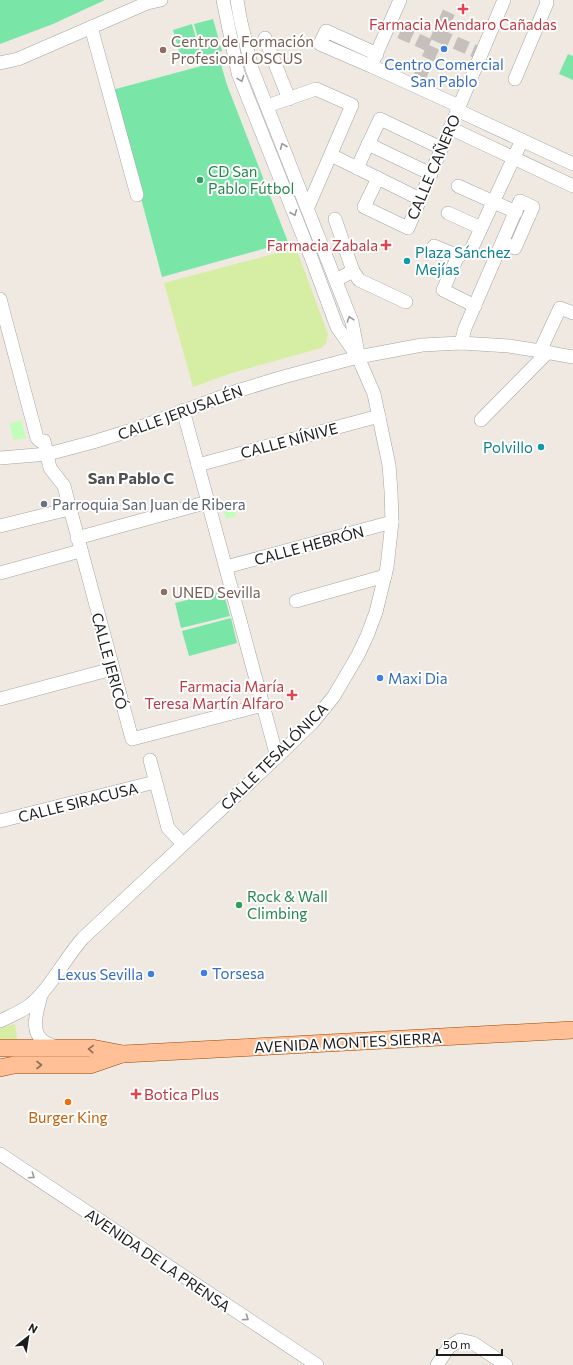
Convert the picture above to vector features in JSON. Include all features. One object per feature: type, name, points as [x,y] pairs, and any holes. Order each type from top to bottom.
[{"type":"main road","name":"AVENIDA MONTES SIERRA","points":[[0,1048],[92,1048],[123,1054],[573,1030]]},
{"type":"main road","name":"AVENIDA MONTES SIERRA","points":[[0,1068],[14,1065],[90,1065],[123,1054]]},
{"type":"street","points":[[0,63],[18,59],[147,3],[161,0]]},
{"type":"street","name":"CALLE TESALÓNICA","points":[[0,1021],[6,1016],[31,1004],[41,994],[83,938],[313,722],[334,696],[352,667],[367,636],[376,612],[385,576],[392,522],[391,491],[389,465],[380,416],[374,394],[358,357],[337,327],[305,241],[238,73],[223,0]]},
{"type":"street","name":"CALLE TESALÓNICA","points":[[237,0],[252,69],[308,207],[352,322],[358,357]]},
{"type":"street","points":[[240,18],[245,2],[248,0]]},
{"type":"street","points":[[371,66],[400,0]]},
{"type":"street","name":"CALLE CAÑERO","points":[[378,178],[364,207],[408,228],[504,0]]},
{"type":"street","points":[[515,78],[547,3],[546,0]]},
{"type":"street","points":[[91,27],[137,195]]},
{"type":"street","points":[[377,54],[326,31],[320,44],[371,66],[573,164]]},
{"type":"street","points":[[265,38],[289,99]]},
{"type":"street","points":[[267,106],[316,89],[352,105],[308,207]]},
{"type":"street","points":[[356,168],[380,119],[442,148]]},
{"type":"street","points":[[450,128],[573,186]]},
{"type":"street","points":[[475,306],[443,290],[458,256],[471,250],[522,140]]},
{"type":"street","points":[[368,144],[431,174]]},
{"type":"street","points":[[330,155],[420,199]]},
{"type":"street","points":[[458,186],[516,212]]},
{"type":"street","points":[[461,343],[465,328],[520,201],[533,207],[515,248],[503,243]]},
{"type":"street","points":[[448,213],[482,228]]},
{"type":"street","points":[[335,220],[353,271],[359,280],[406,302]]},
{"type":"street","points":[[434,246],[458,256]]},
{"type":"street","points":[[336,280],[353,271]]},
{"type":"street","name":"CALLE JERICÓ","points":[[0,299],[37,438],[40,442],[44,441],[50,468],[64,486],[80,551],[132,740],[262,705]]},
{"type":"street","points":[[480,420],[544,351],[560,308],[573,313]]},
{"type":"street","name":"CALLE JERUSALÉN","points":[[0,458],[48,454],[93,442],[283,376],[358,357],[422,345],[461,343],[509,346],[573,357]]},
{"type":"street","points":[[183,410],[277,757]]},
{"type":"street","name":"CALLE NÍNIVE","points":[[198,465],[380,416]]},
{"type":"street","points":[[77,538],[208,502]]},
{"type":"street","points":[[0,526],[69,509]]},
{"type":"street","name":"CALLE HEBRÓN","points":[[226,567],[392,522]]},
{"type":"street","points":[[0,573],[80,551]]},
{"type":"street","points":[[296,601],[385,576]]},
{"type":"street","points":[[0,699],[112,669]]},
{"type":"street","points":[[150,760],[168,828],[183,844]]},
{"type":"street","name":"CALLE SIRACUSA","points":[[0,821],[156,782]]},
{"type":"street","points":[[41,994],[36,1014],[35,1026],[39,1037],[43,1041],[59,1048]]},
{"type":"street","name":"AVENIDA DE LA PRENSA","points":[[2,1159],[317,1365]]},
{"type":"street","points":[[438,1365],[449,1347],[460,1340],[473,1343],[506,1365]]},
{"type":"green space","points":[[0,0],[105,0],[53,24],[0,44]]},
{"type":"green space","points":[[213,19],[222,51],[203,56],[194,24]]},
{"type":"green space","points":[[192,24],[201,57],[182,62],[173,30]]},
{"type":"green space","points":[[568,54],[573,56],[573,80],[559,74]]},
{"type":"green space","name":"CD San Pablo Fútbol","points":[[220,61],[227,85],[288,242],[162,277],[112,90]]},
{"type":"green space","points":[[296,248],[328,334],[326,344],[321,348],[232,373],[193,387],[164,283]]},
{"type":"green space","points":[[21,420],[26,438],[14,440],[9,424]]},
{"type":"green space","points":[[233,504],[236,516],[226,519],[223,507]]},
{"type":"green space","points":[[223,591],[230,616],[181,628],[175,603]]},
{"type":"green space","points":[[231,618],[237,643],[189,656],[182,631]]},
{"type":"green space","points":[[15,1024],[17,1039],[0,1039],[0,1028]]},
{"type":"tunnel","points":[[420,76],[449,12]]},
{"type":"tunnel","points":[[400,32],[433,47]]},
{"type":"tunnel","points":[[438,35],[479,53]]},
{"type":"place","name":"Farmacia Mendaro Cañadas","points":[[463,9]]},
{"type":"place","name":"Centro Comercial San Pablo","points":[[444,49]]},
{"type":"place","name":"Centro de Formación Profesional OSCUS","points":[[163,50]]},
{"type":"place","name":"CD San Pablo Fútbol","points":[[200,180]]},
{"type":"place","name":"Farmacia Zabala","points":[[386,245]]},
{"type":"place","name":"Plaza Sánchez Mejías","points":[[407,261]]},
{"type":"place","name":"Polvillo","points":[[541,447]]},
{"type":"place","name":"Parroquia San Juan de Ribera","points":[[44,504]]},
{"type":"place","name":"UNED Sevilla","points":[[164,592]]},
{"type":"place","name":"Maxi Dia","points":[[380,678]]},
{"type":"place","name":"Farmacia María Teresa Martín Alfaro","points":[[292,695]]},
{"type":"place","name":"Rock & Wall Climbing","points":[[239,905]]},
{"type":"place","name":"Torsesa","points":[[204,973]]},
{"type":"place","name":"Lexus Sevilla","points":[[151,974]]},
{"type":"place","name":"Botica Plus","points":[[136,1094]]},
{"type":"place","name":"Burger King","points":[[68,1102]]},
{"type":"district","name":"San Pablo C","points":[[131,477]]}]
